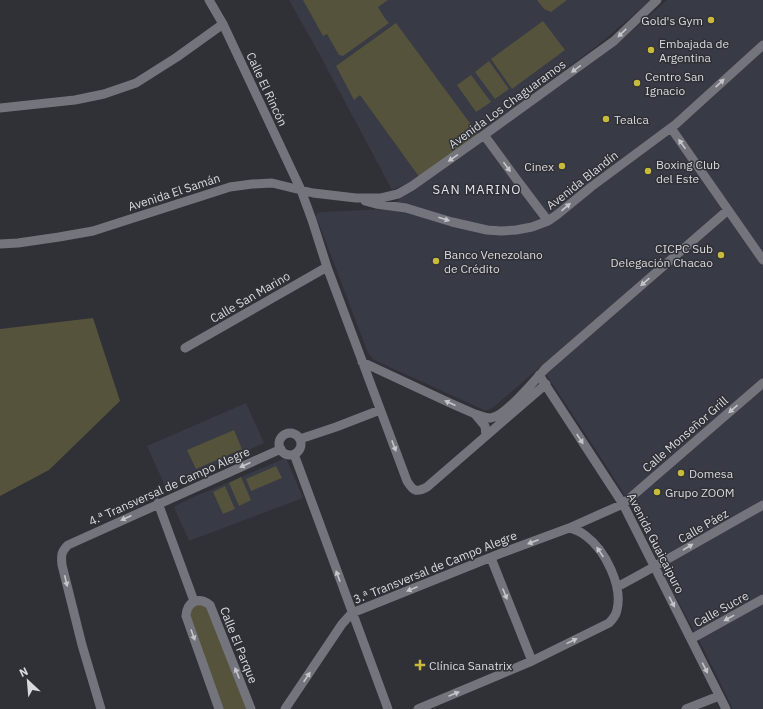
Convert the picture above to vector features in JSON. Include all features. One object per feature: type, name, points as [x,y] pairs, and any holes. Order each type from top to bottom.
[{"type":"street","name":"Calle El Rincón","points":[[209,0],[223,24],[301,190],[327,267],[410,487],[416,490],[421,490],[427,487],[486,436]]},
{"type":"street","name":"Avenida Los Chaguaramos","points":[[356,198],[382,198],[398,194],[412,186],[614,41],[657,0]]},
{"type":"street","points":[[0,108],[104,94],[136,83],[177,57],[223,24]]},
{"type":"street","name":"Avenida Blandín","points":[[356,198],[376,204],[406,208],[452,222],[487,230],[516,230],[532,227],[558,214],[590,187],[671,128],[763,45]]},
{"type":"street","points":[[671,128],[763,260]]},
{"type":"street","points":[[484,135],[548,220]]},
{"type":"street","name":"Avenida El Samán","points":[[0,244],[18,243],[93,231],[230,187],[252,184],[272,183],[313,193],[356,198]]},
{"type":"street","points":[[398,194],[406,208]]},
{"type":"street","points":[[362,362],[475,414],[489,418],[496,416],[516,400],[545,369],[728,210]]},
{"type":"street","name":"Calle San Marino","points":[[185,348],[327,267]]},
{"type":"street","name":"Avenida Guaicaipuro","points":[[540,375],[623,504],[726,709]]},
{"type":"street","name":"Calle Monseñor Grill","points":[[623,504],[763,383]]},
{"type":"street","points":[[486,436],[546,384]]},
{"type":"street","points":[[300,439],[380,410]]},
{"type":"street","points":[[475,414],[485,426],[486,436]]},
{"type":"street","points":[[285,434],[295,434],[300,439],[300,448],[294,454],[285,453],[281,449],[280,439],[285,434]]},
{"type":"street","name":"4.ª Transversal de Campo Alegre","points":[[101,709],[82,645],[62,565],[61,556],[64,549],[68,545],[158,503],[281,449]]},
{"type":"street","points":[[294,454],[388,709]]},
{"type":"street","points":[[158,503],[194,601],[190,604],[186,611],[186,616],[219,709]]},
{"type":"street","name":"3.ª Transversal de Campo Alegre","points":[[285,709],[342,624],[352,613],[569,528],[623,504]]},
{"type":"street","name":"Calle Páez","points":[[617,587],[763,505]]},
{"type":"street","points":[[418,709],[532,661],[609,623],[614,618],[618,605],[617,587],[614,576],[597,547],[586,536],[577,530],[569,528]]},
{"type":"street","points":[[491,558],[532,661]]},
{"type":"street","name":"Calle Sucre","points":[[691,640],[763,599]]},
{"type":"street","name":"Calle El Parque","points":[[194,601],[198,600],[206,602],[210,605],[251,709]]},
{"type":"street","points":[[686,709],[719,696]]},
{"type":"shaded area","points":[[289,0],[651,0],[598,45],[420,178],[392,190]]},
{"type":"shaded area","points":[[303,0],[388,0],[378,7],[389,23],[343,56],[339,55],[327,34],[323,36]]},
{"type":"shaded area","points":[[537,0],[567,0],[551,12],[544,9]]},
{"type":"shaded area","points":[[667,0],[763,0],[763,709],[733,709],[701,644],[663,573],[635,512],[609,470],[540,367],[491,409],[484,410],[374,360],[368,353],[316,216],[317,213],[323,212],[387,209],[405,194],[615,46]]},
{"type":"shaded area","points":[[543,21],[565,50],[512,89],[491,59]]},
{"type":"shaded area","points":[[396,23],[478,134],[420,178],[360,95],[354,100],[336,66]]},
{"type":"shaded area","points":[[489,61],[509,89],[495,99],[475,72]]},
{"type":"shaded area","points":[[471,75],[491,102],[476,112],[457,85]]},
{"type":"shaded area","points":[[93,318],[120,401],[49,470],[0,496],[0,329]]},
{"type":"shaded area","points":[[246,403],[264,443],[166,488],[147,446]]},
{"type":"shaded area","points":[[234,430],[242,449],[196,469],[187,450]]},
{"type":"shaded area","points":[[286,458],[303,498],[189,541],[174,507],[189,499]]},
{"type":"shaded area","points":[[276,466],[282,478],[251,491],[246,479]]},
{"type":"shaded area","points":[[241,477],[251,500],[239,506],[229,483]]},
{"type":"shaded area","points":[[225,486],[235,509],[223,514],[213,492]]},
{"type":"shaded area","points":[[206,602],[251,709],[219,709],[188,608]]},
{"type":"place","name":"Gold's Gym","points":[[711,20]]},
{"type":"place","name":"Embajada de Argentina","points":[[651,50]]},
{"type":"place","name":"Centro San Ignacio","points":[[637,83]]},
{"type":"place","name":"Tealca","points":[[606,119]]},
{"type":"place","name":"Cinex","points":[[562,166]]},
{"type":"place","name":"Boxing Club del Este","points":[[648,171]]},
{"type":"place","name":"CICPC Sub Delegación Chacao","points":[[721,255]]},
{"type":"place","name":"Banco Venezolano de Crédito","points":[[436,261]]},
{"type":"place","name":"Domesa","points":[[681,473]]},
{"type":"place","name":"Grupo ZOOM","points":[[657,492]]},
{"type":"place","name":"Clínica Sanatrix","points":[[420,665]]},
{"type":"district","name":"SAN MARINO","points":[[477,189]]}]
